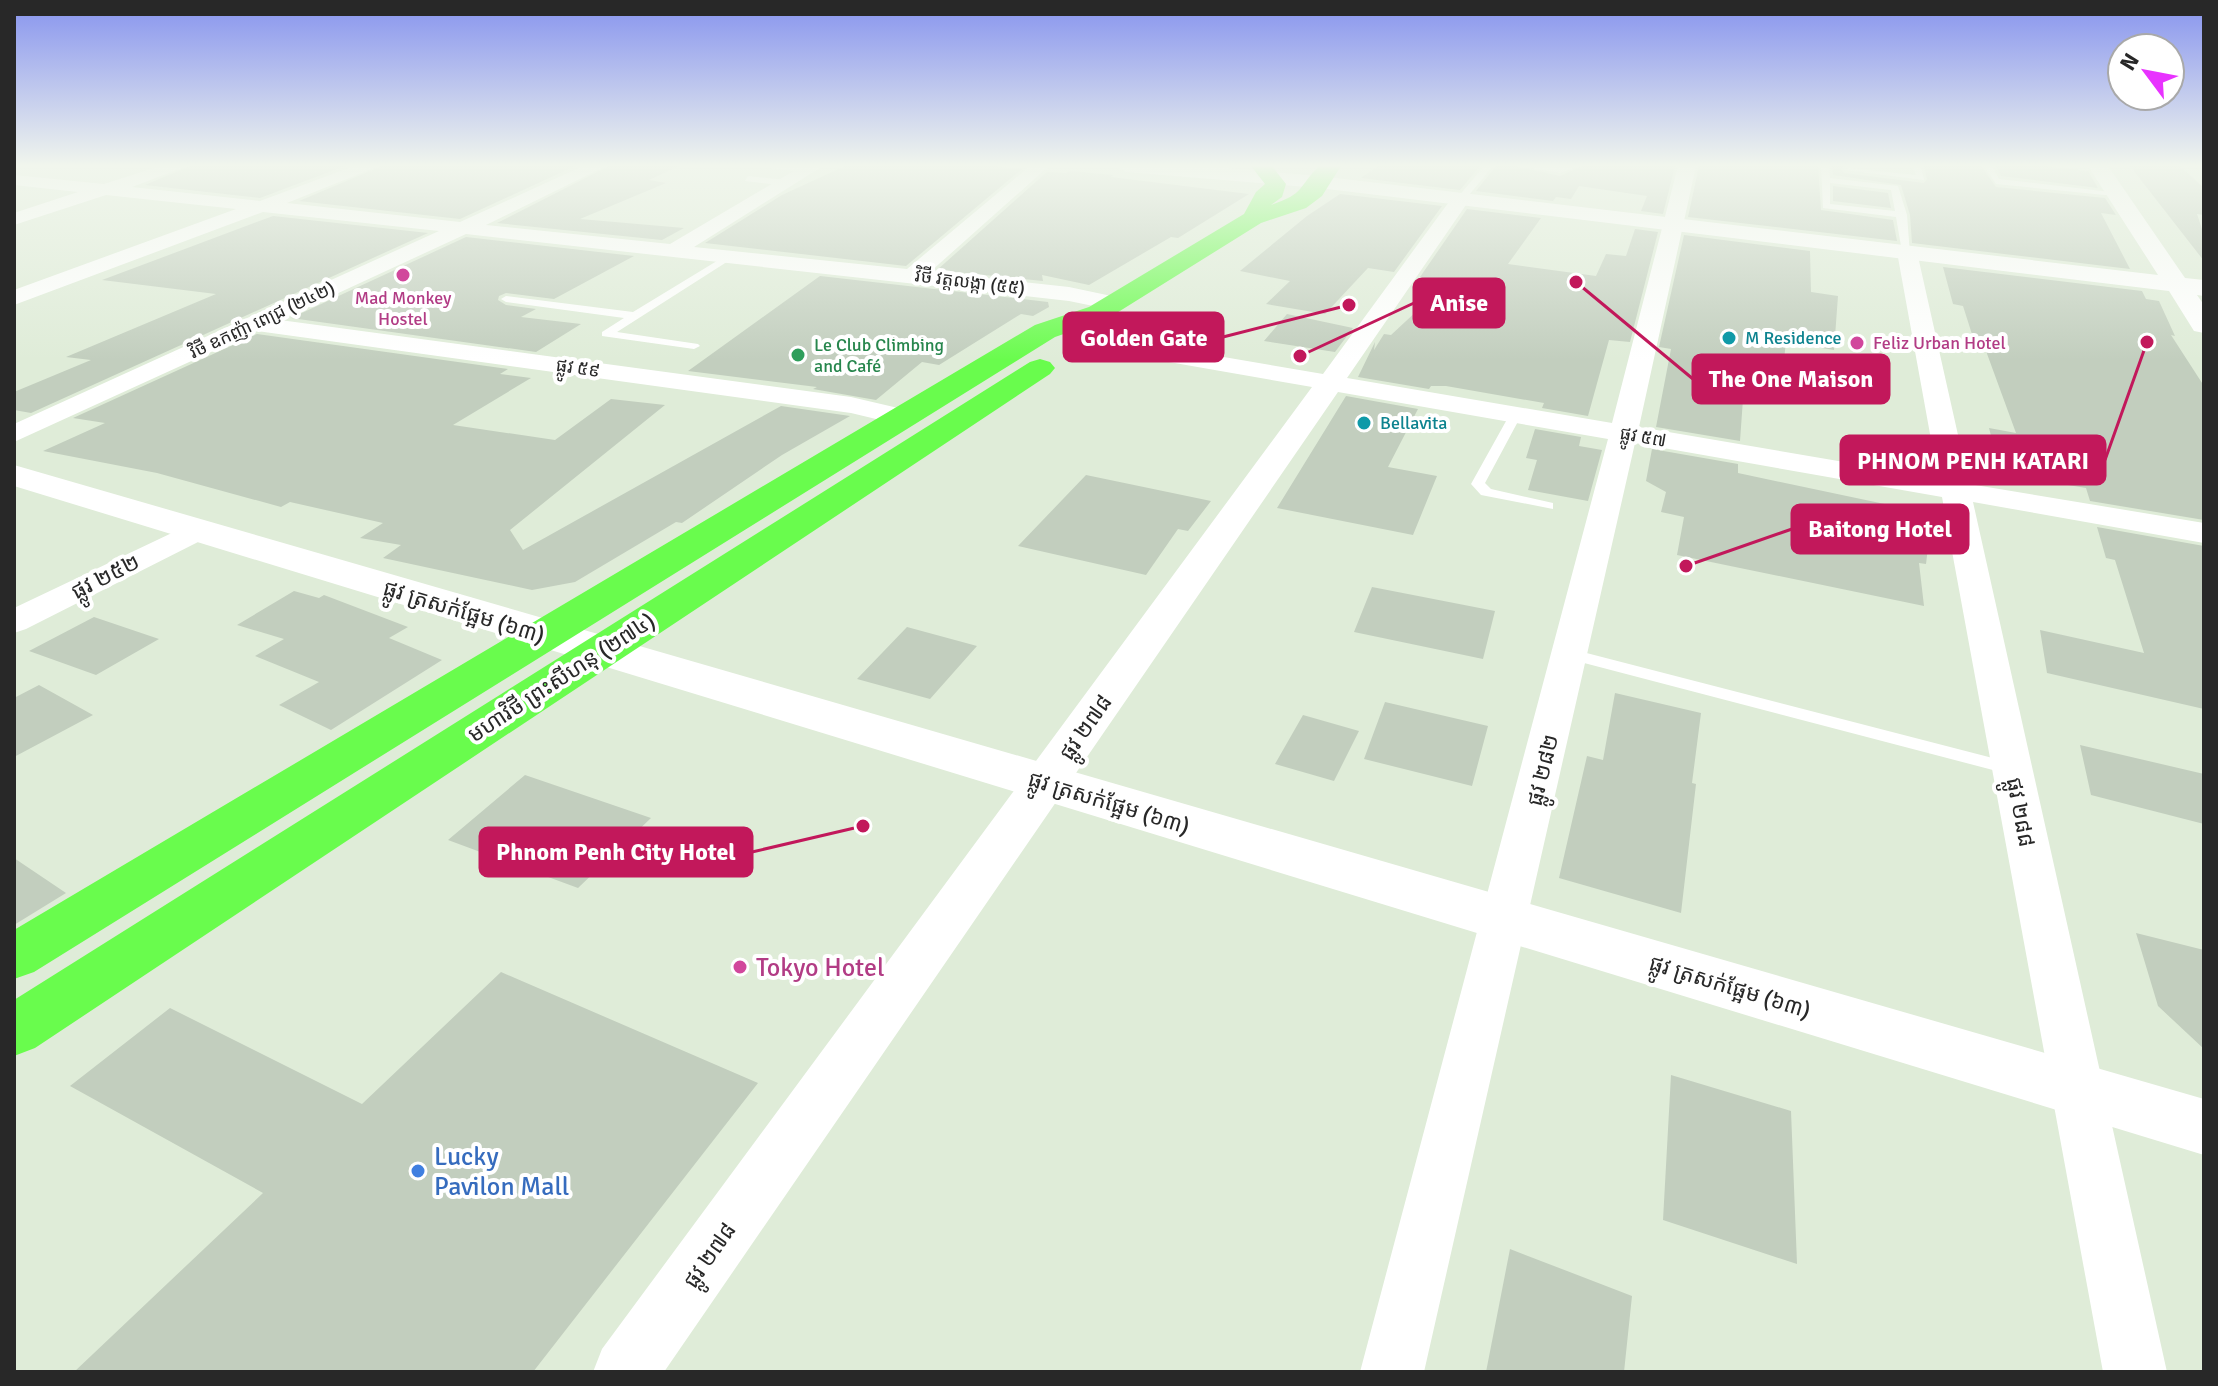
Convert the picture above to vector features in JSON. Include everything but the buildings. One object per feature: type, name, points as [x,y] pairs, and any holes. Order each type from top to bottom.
[{"type":"main road","name":"មហាវិថី ព្រះសីហនុ (២៧៤)","points":[[14,1031],[600,651],[1234,231]]},
{"type":"main road","name":"មហាវិថី ព្រះសីហនុ (២៧៤)","points":[[14,957],[1045,331],[1098,319]]},
{"type":"street","points":[[14,298],[196,231]]},
{"type":"street","name":"វិថី ឧកញ៉ា ពេជ្រ (២៤២)","points":[[14,434],[458,231]]},
{"type":"street","name":"វិថី វត្តលង្កា (៥៥)","points":[[490,231],[1069,294],[1098,319]]},
{"type":"street","points":[[674,250],[707,231]]},
{"type":"street","points":[[912,276],[965,231]]},
{"type":"street","name":"ផ្លូវ ២៧៨","points":[[625,1372],[1438,231]]},
{"type":"street","name":"ផ្លូវ ២៨២","points":[[1392,1372],[1571,654],[1670,231]]},
{"type":"street","points":[[1827,231],[1904,234],[2204,288]]},
{"type":"street","points":[[2140,231],[2204,325]]},
{"type":"street","name":"ផ្លូវ ២៨៨","points":[[1904,234],[2135,1372]]},
{"type":"street","name":"ផ្លូវ ៥៧","points":[[1098,319],[1330,383],[2204,533]]},
{"type":"street","name":"ផ្លូវ ៥៩","points":[[254,324],[851,405],[901,417]]},
{"type":"street","name":"ផ្លូវ ត្រសក់ផ្អែម (៦៣)","points":[[14,475],[2204,1127]]},
{"type":"street","name":"ផ្លូវ ២៥២","points":[[14,622],[195,531]]},
{"type":"lane","points":[[1895,231],[1904,234]]},
{"type":"lane","points":[[694,346],[606,334],[730,256]]},
{"type":"lane","points":[[506,299],[635,316]]},
{"type":"lane","points":[[1516,414],[1478,484],[1486,492],[1548,506]]},
{"type":"lane","points":[[1571,654],[2012,769]]},
{"type":"place","name":"Mad Monkey Hostel","points":[[403,275]]},
{"type":"place","name":"The One Maison","points":[[1576,282]]},
{"type":"place","name":"Golden Gate","points":[[1349,305]]},
{"type":"place","name":"M Residence","points":[[1729,338]]},
{"type":"place","name":"PHNOM PENH KATARI","points":[[2147,342]]},
{"type":"place","name":"Feliz Urban Hotel","points":[[1857,343]]},
{"type":"place","name":"Le Club Climbing and Café","points":[[798,355]]},
{"type":"place","name":"Anise","points":[[1300,356]]},
{"type":"place","name":"Bellavita","points":[[1364,423]]},
{"type":"place","name":"Baitong Hotel","points":[[1686,566]]},
{"type":"place","name":"Phnom Penh City Hotel","points":[[863,826]]},
{"type":"place","name":"Tokyo Hotel","points":[[740,967]]},
{"type":"place","name":"Lucky Pavilon Mall","points":[[418,1171]]}]
